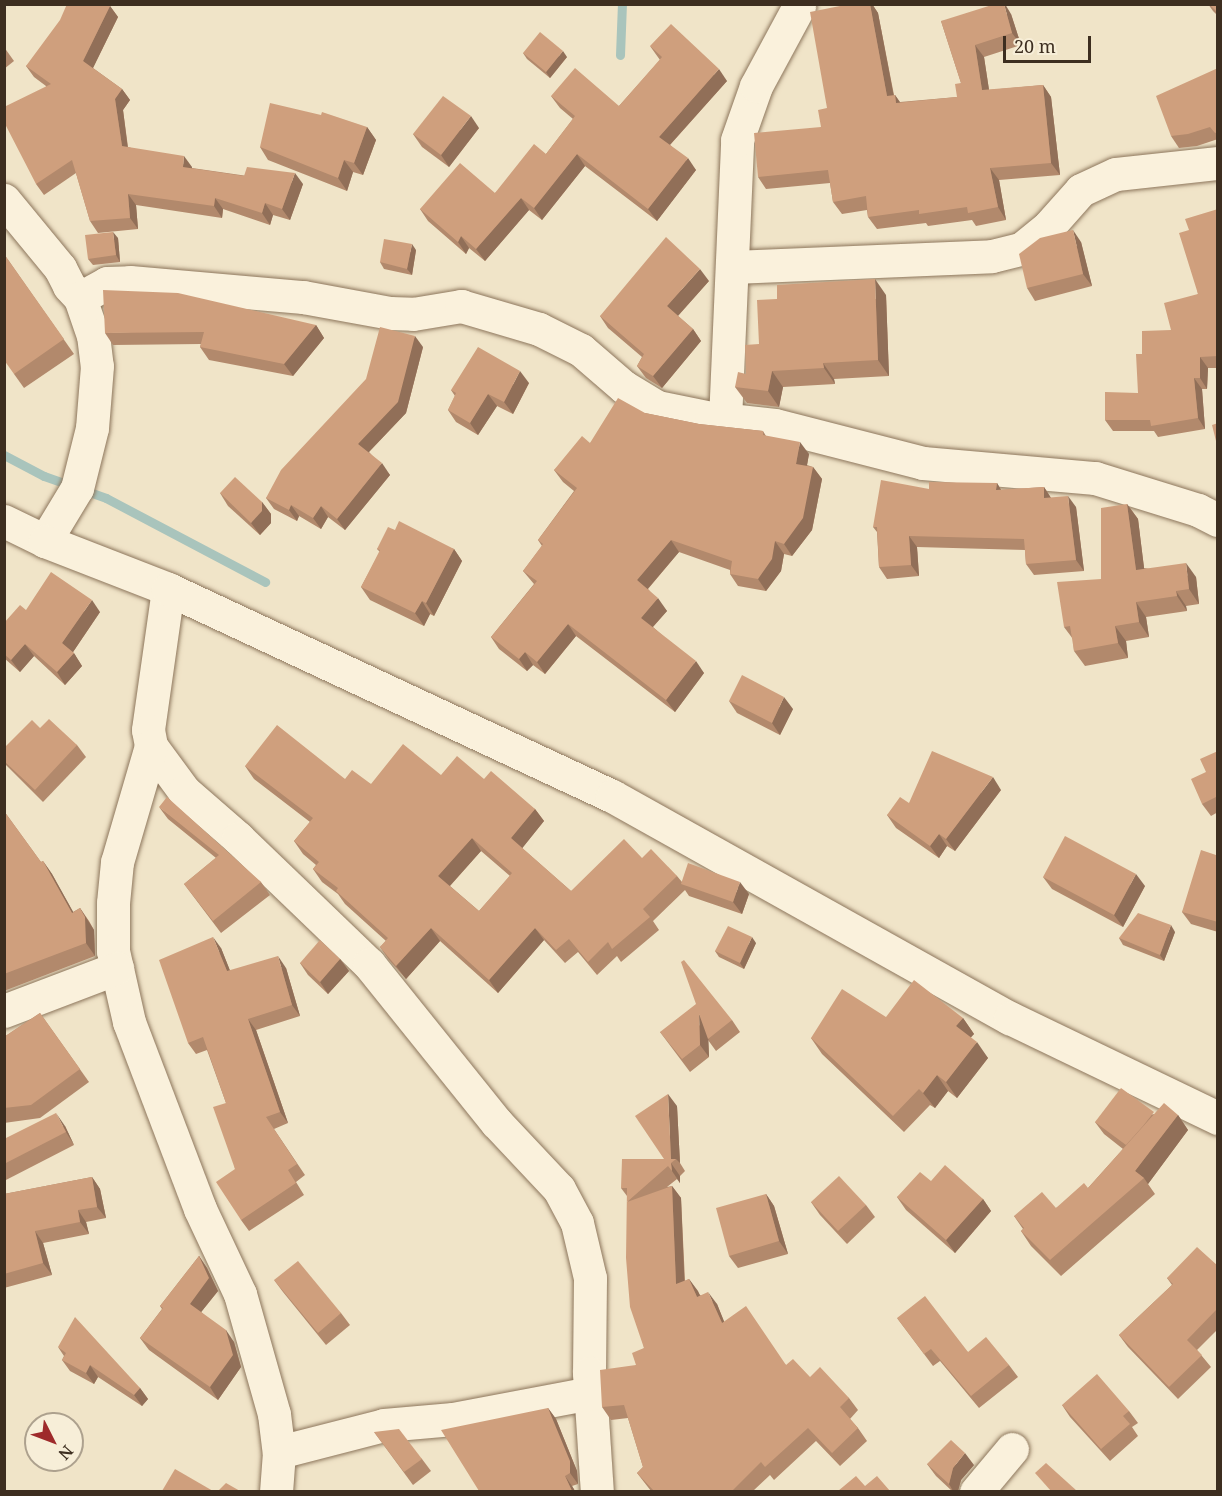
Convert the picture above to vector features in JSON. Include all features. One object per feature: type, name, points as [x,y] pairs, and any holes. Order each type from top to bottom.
[{"type":"street","points":[[725,420],[737,140],[756,86],[799,6]]},
{"type":"street","points":[[733,267],[992,256],[1021,249],[1049,226],[1081,190],[1116,174],[1218,164]]},
{"type":"street","points":[[4,200],[60,268],[69,285],[80,298],[93,335],[97,366],[92,428],[77,488],[45,541]]},
{"type":"street","points":[[80,298],[106,283],[130,282],[303,297],[390,314],[413,314],[461,306],[539,329],[581,350],[624,387],[657,407],[725,420],[775,425],[923,463],[1095,478],[1198,510],[1218,519]]},
{"type":"street","points":[[4,521],[45,541],[168,590],[612,796],[1010,1018],[1218,1118]]},
{"type":"street","points":[[168,590],[148,730],[151,746],[184,791],[238,838],[369,964],[496,1122],[559,1189],[577,1223],[590,1278],[591,1393],[597,1491]]},
{"type":"street","points":[[151,746],[117,862],[112,903],[113,951],[129,1022],[200,1209],[240,1294],[274,1414],[279,1452],[276,1491]]},
{"type":"street","points":[[4,1011],[117,968]]},
{"type":"street","points":[[279,1452],[384,1425],[453,1419],[591,1393]]},
{"type":"street","points":[[976,1491],[1012,1449]]},
{"type":"building","points":[[67,4],[108,4],[110,6],[83,61],[122,89],[115,99],[122,146],[184,156],[183,167],[244,176],[247,167],[295,173],[282,209],[265,203],[262,213],[215,198],[214,206],[128,194],[130,218],[90,221],[72,160],[36,184],[4,122],[4,107],[51,84],[26,66],[60,20]]},
{"type":"building","points":[[850,4],[870,4],[887,96],[895,95],[896,103],[957,97],[955,84],[961,83],[941,21],[995,4],[1004,4],[1012,33],[975,45],[982,90],[1043,85],[1051,163],[990,168],[998,207],[968,213],[967,207],[919,214],[919,210],[868,217],[866,196],[833,202],[828,170],[758,177],[754,133],[821,127],[818,110],[827,108],[810,12]]},
{"type":"building","points":[[1209,4],[1218,4],[1218,13]]},
{"type":"building","points":[[671,24],[719,69],[659,137],[688,158],[648,209],[577,154],[534,208],[521,198],[476,249],[461,236],[458,242],[420,209],[460,163],[495,193],[534,144],[546,154],[575,116],[551,96],[575,68],[619,106],[662,57],[650,46]]},
{"type":"building","points":[[540,32],[563,51],[546,72],[523,53]]},
{"type":"building","points":[[1218,68],[1218,132],[1215,133],[1210,127],[1188,134],[1171,136],[1156,96]]},
{"type":"building","points":[[443,96],[471,116],[441,155],[413,134]]},
{"type":"building","points":[[270,103],[321,115],[322,112],[367,127],[354,163],[344,160],[338,178],[260,147]]},
{"type":"building","points":[[1218,209],[1218,356],[1200,357],[1200,378],[1194,378],[1198,418],[1151,426],[1150,420],[1105,420],[1105,392],[1138,393],[1136,354],[1142,354],[1142,331],[1171,330],[1164,303],[1198,294],[1179,233],[1189,230],[1185,219]]},
{"type":"building","points":[[1073,230],[1083,274],[1027,288],[1019,254],[1040,238]]},
{"type":"building","points":[[113,232],[116,255],[88,259],[85,235]]},
{"type":"building","points":[[666,237],[700,269],[667,306],[693,329],[653,376],[637,366],[644,354],[600,316]]},
{"type":"building","points":[[384,239],[412,244],[407,269],[380,262]]},
{"type":"building","points":[[4,254],[64,339],[14,374],[4,360]]},
{"type":"building","points":[[875,279],[878,360],[823,363],[824,368],[772,371],[768,391],[735,387],[738,372],[746,374],[745,345],[759,344],[757,300],[777,299],[777,285]]},
{"type":"building","points":[[103,290],[178,293],[316,325],[284,364],[200,347],[204,332],[105,333]]},
{"type":"building","points":[[380,327],[415,336],[398,402],[358,444],[382,463],[337,519],[321,506],[313,518],[291,505],[289,510],[266,498],[281,470],[366,379]]},
{"type":"building","points":[[478,347],[520,371],[504,402],[488,394],[470,423],[448,410],[456,393],[451,390]]},
{"type":"building","points":[[618,398],[645,413],[699,424],[763,431],[763,435],[800,442],[796,464],[813,467],[803,518],[784,544],[775,541],[772,559],[758,579],[730,574],[732,561],[671,540],[637,580],[658,598],[641,618],[696,661],[666,700],[568,624],[537,662],[525,652],[519,659],[491,637],[537,581],[523,571],[543,544],[538,540],[577,488],[554,470],[582,436],[590,443]]},
{"type":"building","points":[[1218,423],[1218,449],[1212,425]]},
{"type":"building","points":[[235,477],[262,502],[262,511],[251,523],[220,493]]},
{"type":"building","points":[[881,480],[929,489],[929,482],[997,483],[996,490],[1044,487],[1044,498],[1068,496],[1076,560],[1026,564],[1024,539],[909,536],[911,565],[879,567],[877,527],[873,527]]},
{"type":"building","points":[[1127,504],[1136,570],[1186,563],[1189,589],[1176,591],[1177,596],[1136,602],[1139,622],[1115,626],[1118,643],[1074,651],[1070,626],[1064,627],[1057,582],[1101,579],[1101,508]]},
{"type":"building","points":[[399,521],[454,549],[426,603],[422,601],[415,613],[361,587],[380,550],[377,549],[388,527],[395,530]]},
{"type":"building","points":[[51,572],[92,600],[62,643],[74,653],[57,672],[25,644],[11,660],[4,654],[4,623],[20,605],[26,610]]},
{"type":"building","points":[[742,675],[784,697],[772,723],[729,701]]},
{"type":"building","points":[[49,719],[77,745],[35,790],[4,761],[4,748],[32,720],[40,728]]},
{"type":"building","points":[[277,725],[345,779],[352,770],[371,784],[403,744],[441,775],[457,756],[484,779],[491,771],[535,809],[511,838],[571,891],[624,839],[642,858],[651,849],[677,876],[643,909],[650,917],[612,949],[608,942],[588,962],[569,939],[556,950],[535,928],[489,980],[431,928],[396,966],[380,947],[388,938],[336,891],[338,888],[313,869],[319,862],[294,841],[313,818],[245,766]],"holes":[[[472,838],[512,873],[479,911],[438,876]]]},
{"type":"building","points":[[932,751],[993,777],[946,839],[939,834],[930,846],[887,815],[900,797],[909,803]]},
{"type":"building","points":[[1218,751],[1218,796],[1202,804],[1191,779],[1206,772],[1200,759]]},
{"type":"building","points":[[167,797],[261,882],[213,921],[184,884],[219,855],[159,807]]},
{"type":"building","points":[[4,811],[41,862],[43,861],[72,913],[80,908],[85,917],[86,943],[4,974]]},
{"type":"building","points":[[1065,836],[1136,874],[1114,915],[1043,877]]},
{"type":"building","points":[[1201,850],[1216,855],[1218,853],[1218,922],[1182,912]]},
{"type":"building","points":[[688,863],[740,882],[733,902],[681,884]]},
{"type":"building","points":[[1138,913],[1171,925],[1160,955],[1119,938]]},
{"type":"building","points":[[728,926],[752,937],[740,963],[715,951]]},
{"type":"building","points":[[213,937],[227,971],[278,956],[292,1005],[248,1019],[280,1112],[266,1117],[297,1164],[288,1170],[296,1183],[241,1220],[216,1182],[235,1169],[213,1107],[226,1103],[203,1037],[188,1043],[159,960]]},
{"type":"building","points":[[320,940],[340,959],[320,982],[300,963]]},
{"type":"building","points":[[684,960],[732,1020],[708,1039],[699,1014],[700,1045],[682,1059],[660,1032],[696,1004],[681,962]]},
{"type":"building","points":[[914,980],[963,1018],[956,1026],[977,1042],[946,1082],[937,1075],[923,1093],[919,1089],[893,1116],[811,1038],[842,989],[886,1017]]},
{"type":"building","points":[[40,1013],[80,1069],[31,1105],[4,1108],[4,1037]]},
{"type":"building","points":[[1121,1088],[1154,1112],[1126,1145],[1095,1122]]},
{"type":"building","points":[[668,1094],[671,1159],[676,1159],[671,1163],[672,1171],[668,1166],[627,1202],[672,1186],[676,1284],[689,1279],[697,1297],[708,1292],[722,1323],[746,1306],[786,1365],[793,1359],[810,1377],[820,1367],[849,1398],[840,1407],[858,1428],[832,1453],[808,1428],[765,1467],[761,1462],[732,1491],[654,1491],[637,1473],[643,1467],[624,1405],[602,1407],[600,1370],[636,1365],[632,1353],[644,1348],[630,1307],[626,1258],[627,1188],[621,1188],[622,1159],[664,1159],[635,1116]]},
{"type":"building","points":[[1164,1103],[1178,1115],[1135,1171],[1144,1178],[1050,1260],[1021,1231],[1024,1228],[1014,1216],[1042,1192],[1056,1208],[1084,1183],[1088,1188]]},
{"type":"building","points":[[56,1113],[66,1132],[4,1164],[4,1139]]},
{"type":"building","points":[[945,1165],[983,1199],[946,1240],[897,1197],[920,1172],[931,1181]]},
{"type":"building","points":[[839,1176],[866,1205],[838,1231],[811,1202]]},
{"type":"building","points":[[92,1177],[97,1207],[78,1210],[80,1222],[35,1231],[43,1263],[4,1274],[4,1194]]},
{"type":"building","points":[[766,1194],[779,1241],[729,1256],[716,1208]]},
{"type":"building","points":[[1197,1247],[1218,1266],[1218,1308],[1187,1340],[1202,1355],[1169,1387],[1119,1335],[1173,1284],[1167,1278]]},
{"type":"building","points":[[199,1256],[209,1278],[190,1304],[226,1330],[233,1355],[210,1387],[140,1338],[163,1308],[160,1306]]},
{"type":"building","points":[[298,1261],[341,1313],[318,1333],[274,1280]]},
{"type":"building","points":[[925,1296],[968,1352],[986,1337],[1009,1365],[971,1396],[931,1349],[924,1354],[897,1318]]},
{"type":"building","points":[[75,1317],[140,1388],[134,1395],[90,1365],[86,1373],[62,1360],[66,1353],[58,1347]]},
{"type":"building","points":[[1097,1374],[1129,1411],[1123,1416],[1130,1424],[1101,1449],[1062,1405]]},
{"type":"building","points":[[548,1408],[570,1461],[570,1473],[565,1476],[572,1491],[479,1491],[441,1430]]},
{"type":"building","points":[[399,1429],[422,1459],[404,1472],[374,1432]]},
{"type":"building","points":[[951,1440],[965,1453],[953,1468],[949,1484],[927,1464]]},
{"type":"building","points":[[1046,1463],[1077,1491],[1051,1491],[1035,1473]]},
{"type":"building","points":[[175,1469],[213,1491],[162,1491]]},
{"type":"building","points":[[856,1476],[865,1486],[877,1476],[890,1491],[838,1491]]},
{"type":"building","points":[[226,1483],[240,1491],[218,1491]]},
{"type":"waterway","points":[[620,55],[622,4]]},
{"type":"waterway","points":[[4,455],[44,476],[106,498],[265,582]]}]
